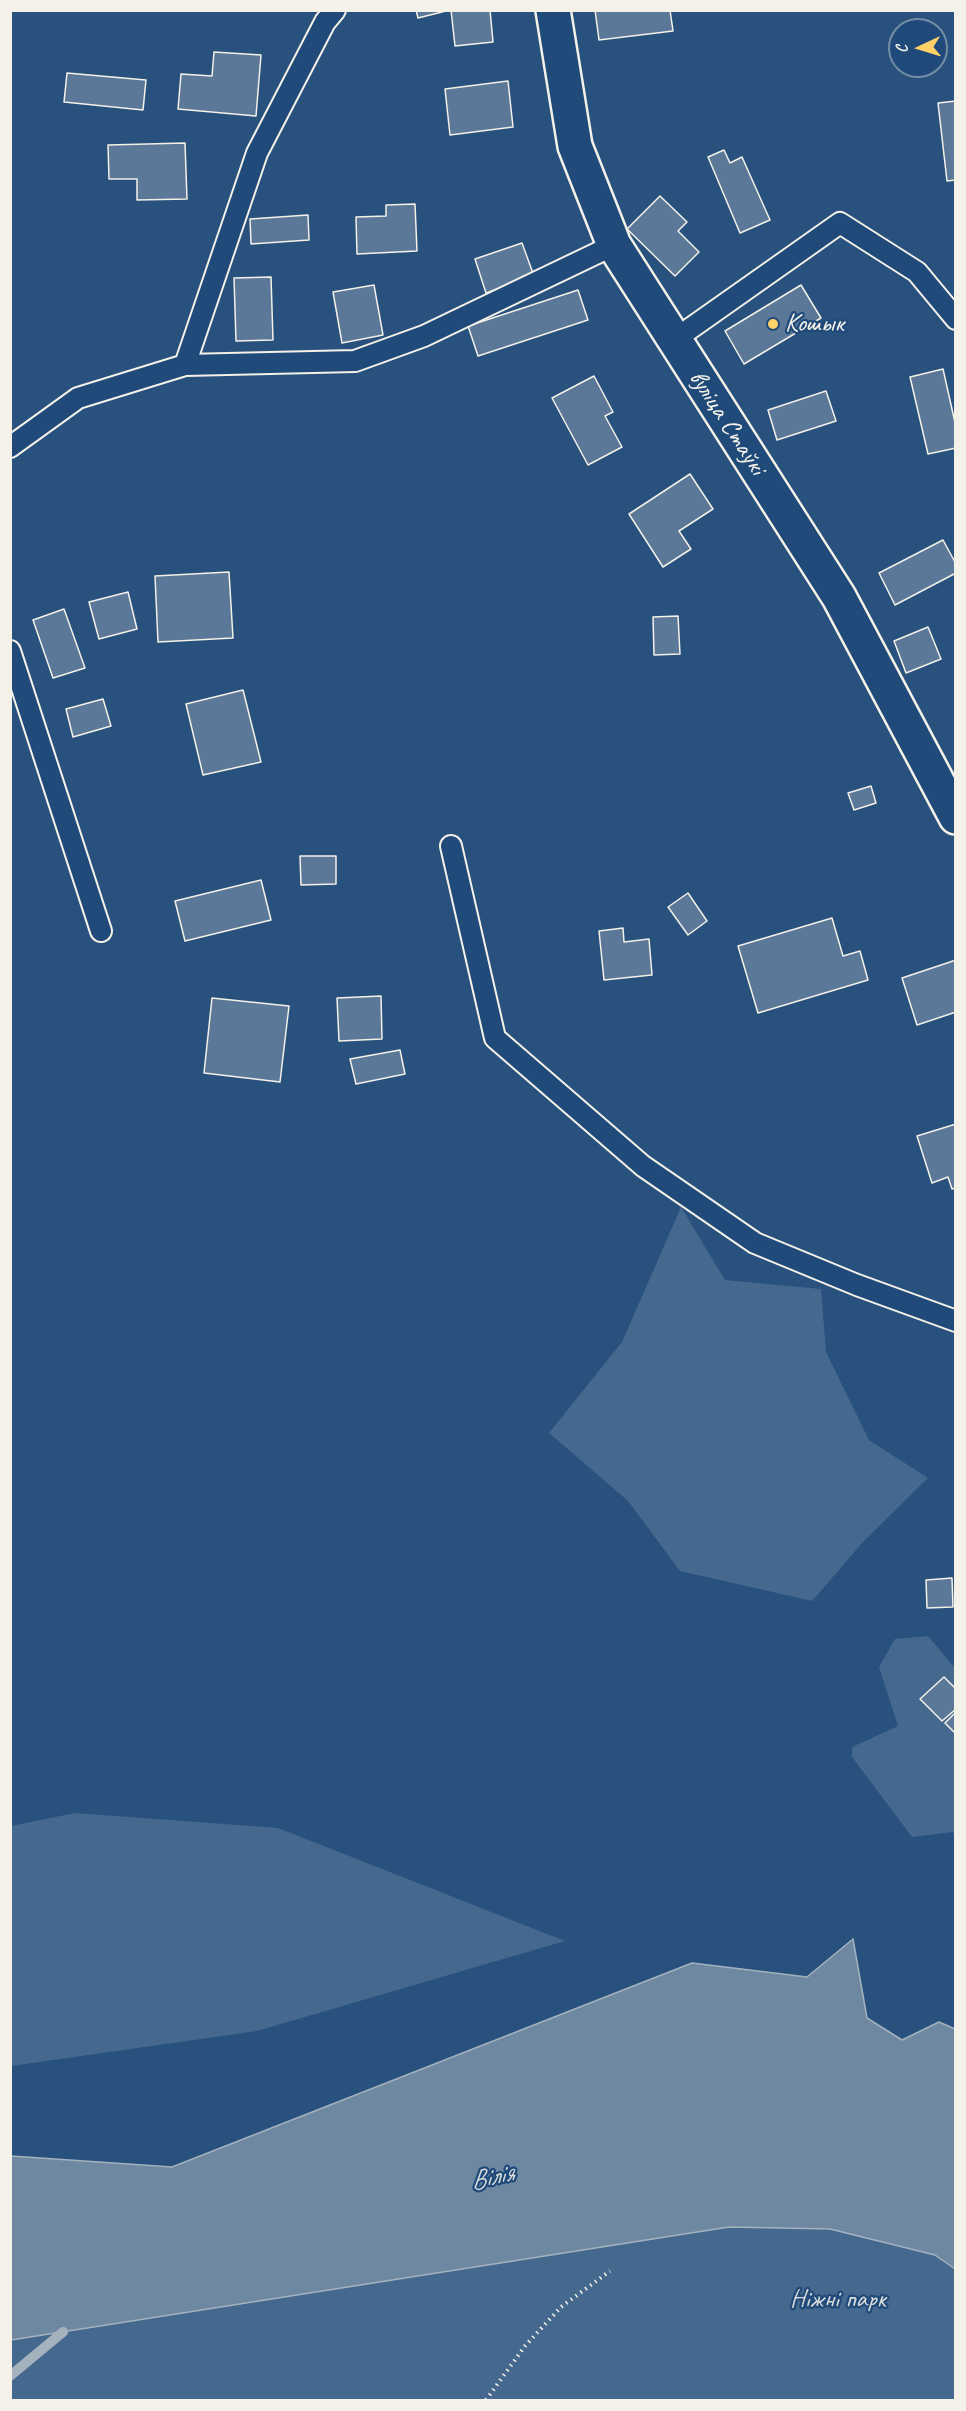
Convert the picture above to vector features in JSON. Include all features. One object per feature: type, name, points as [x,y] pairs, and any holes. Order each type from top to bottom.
[{"type":"street","name":"вуліца Стаўкі","points":[[553,10],[575,146],[614,245],[839,597],[956,817]]},
{"type":"lane","points":[[185,365],[257,153],[325,22],[335,10]]},
{"type":"lane","points":[[674,340],[840,223],[917,272],[956,319]]},
{"type":"lane","points":[[10,447],[78,398],[185,365],[355,361],[424,336],[614,245]]},
{"type":"lane","points":[[10,651],[101,931]]},
{"type":"lane","points":[[451,846],[495,1038],[644,1166],[755,1243],[857,1285],[956,1321]]},
{"type":"path","points":[[486,2400],[525,2346],[561,2307],[610,2271]]},
{"type":"green space","points":[[681,1207],[725,1280],[821,1289],[826,1352],[869,1440],[928,1478],[864,1541],[812,1601],[680,1571],[628,1501],[549,1433],[622,1342]]},
{"type":"green space","points":[[928,1636],[955,1668],[955,1838],[953,1832],[912,1837],[852,1757],[852,1747],[898,1726],[879,1667],[895,1639]]},
{"type":"green space","points":[[75,1813],[278,1828],[565,1941],[257,2031],[11,2066],[11,1826]]},
{"type":"green space","name":"Ніжні парк","points":[[746,2199],[955,2234],[955,2400],[11,2400],[11,2315]]},
{"type":"water","name":"Вілія","points":[[853,1939],[867,2018],[902,2040],[939,2022],[955,2029],[955,2269],[935,2255],[830,2229],[729,2227],[11,2340],[11,2156],[172,2167],[692,1963],[807,1977]]},
{"type":"building","points":[[416,10],[446,10],[446,11],[418,18]]},
{"type":"building","points":[[451,10],[490,10],[493,42],[455,46]]},
{"type":"building","points":[[595,10],[670,10],[673,31],[599,40]]},
{"type":"building","points":[[214,52],[261,55],[256,116],[178,109],[181,74],[212,76]]},
{"type":"building","points":[[67,73],[146,80],[143,110],[64,102]]},
{"type":"building","points":[[508,81],[513,127],[450,135],[445,89]]},
{"type":"building","points":[[956,101],[956,180],[947,181],[938,103]]},
{"type":"building","points":[[185,143],[187,199],[137,200],[137,179],[109,179],[108,145]]},
{"type":"building","points":[[724,150],[730,163],[742,157],[770,220],[740,233],[708,157]]},
{"type":"building","points":[[660,196],[687,222],[678,231],[699,252],[675,276],[627,229]]},
{"type":"building","points":[[415,204],[417,251],[357,254],[356,217],[386,216],[386,205]]},
{"type":"building","points":[[308,215],[309,240],[251,244],[250,219]]},
{"type":"building","points":[[522,243],[534,276],[486,293],[475,259]]},
{"type":"building","points":[[271,277],[273,340],[236,341],[234,278]]},
{"type":"building","points":[[374,285],[383,335],[342,343],[333,292]]},
{"type":"building","name":"Кошык","points":[[801,285],[821,318],[744,364],[725,331]]},
{"type":"building","points":[[578,290],[588,320],[478,356],[468,326]]},
{"type":"building","points":[[943,369],[956,427],[956,448],[928,454],[910,377]]},
{"type":"building","points":[[594,376],[613,412],[605,416],[622,447],[588,465],[552,398]]},
{"type":"building","points":[[826,391],[836,421],[777,440],[768,410]]},
{"type":"building","points":[[690,474],[713,509],[679,531],[691,549],[663,567],[629,514]]},
{"type":"building","points":[[943,540],[956,564],[956,573],[895,605],[879,573]]},
{"type":"building","points":[[229,572],[233,638],[158,642],[155,576]]},
{"type":"building","points":[[128,592],[137,629],[99,639],[89,602]]},
{"type":"building","points":[[64,609],[85,668],[53,678],[33,620]]},
{"type":"building","points":[[678,616],[680,654],[654,655],[653,617]]},
{"type":"building","points":[[928,627],[941,659],[906,673],[894,641]]},
{"type":"building","points":[[243,690],[261,762],[203,775],[186,704]]},
{"type":"building","points":[[103,699],[111,726],[73,737],[66,709]]},
{"type":"building","points":[[871,786],[876,803],[854,810],[848,793]]},
{"type":"building","points":[[300,856],[336,856],[336,884],[301,885]]},
{"type":"building","points":[[261,880],[271,920],[185,941],[175,901]]},
{"type":"building","points":[[688,893],[707,921],[688,935],[668,907]]},
{"type":"building","points":[[832,918],[843,956],[860,951],[868,980],[758,1013],[738,946]]},
{"type":"building","points":[[623,928],[624,942],[649,939],[652,975],[604,980],[599,931]]},
{"type":"building","points":[[956,960],[956,1012],[917,1025],[902,978]]},
{"type":"building","points":[[381,996],[382,1039],[339,1041],[337,998]]},
{"type":"building","points":[[212,998],[289,1006],[280,1082],[204,1073]]},
{"type":"building","points":[[400,1050],[405,1074],[356,1084],[350,1059]]},
{"type":"building","points":[[956,1124],[956,1188],[952,1189],[948,1177],[932,1183],[917,1136]]},
{"type":"building","points":[[952,1578],[953,1607],[927,1608],[926,1580]]},
{"type":"building","points":[[944,1677],[956,1689],[956,1709],[942,1721],[920,1699]]},
{"type":"building","points":[[956,1712],[956,1734],[945,1723]]},
{"type":"waterway","points":[[10,2376],[63,2332]]},
{"type":"place","name":"Кошык","points":[[773,324]]}]
